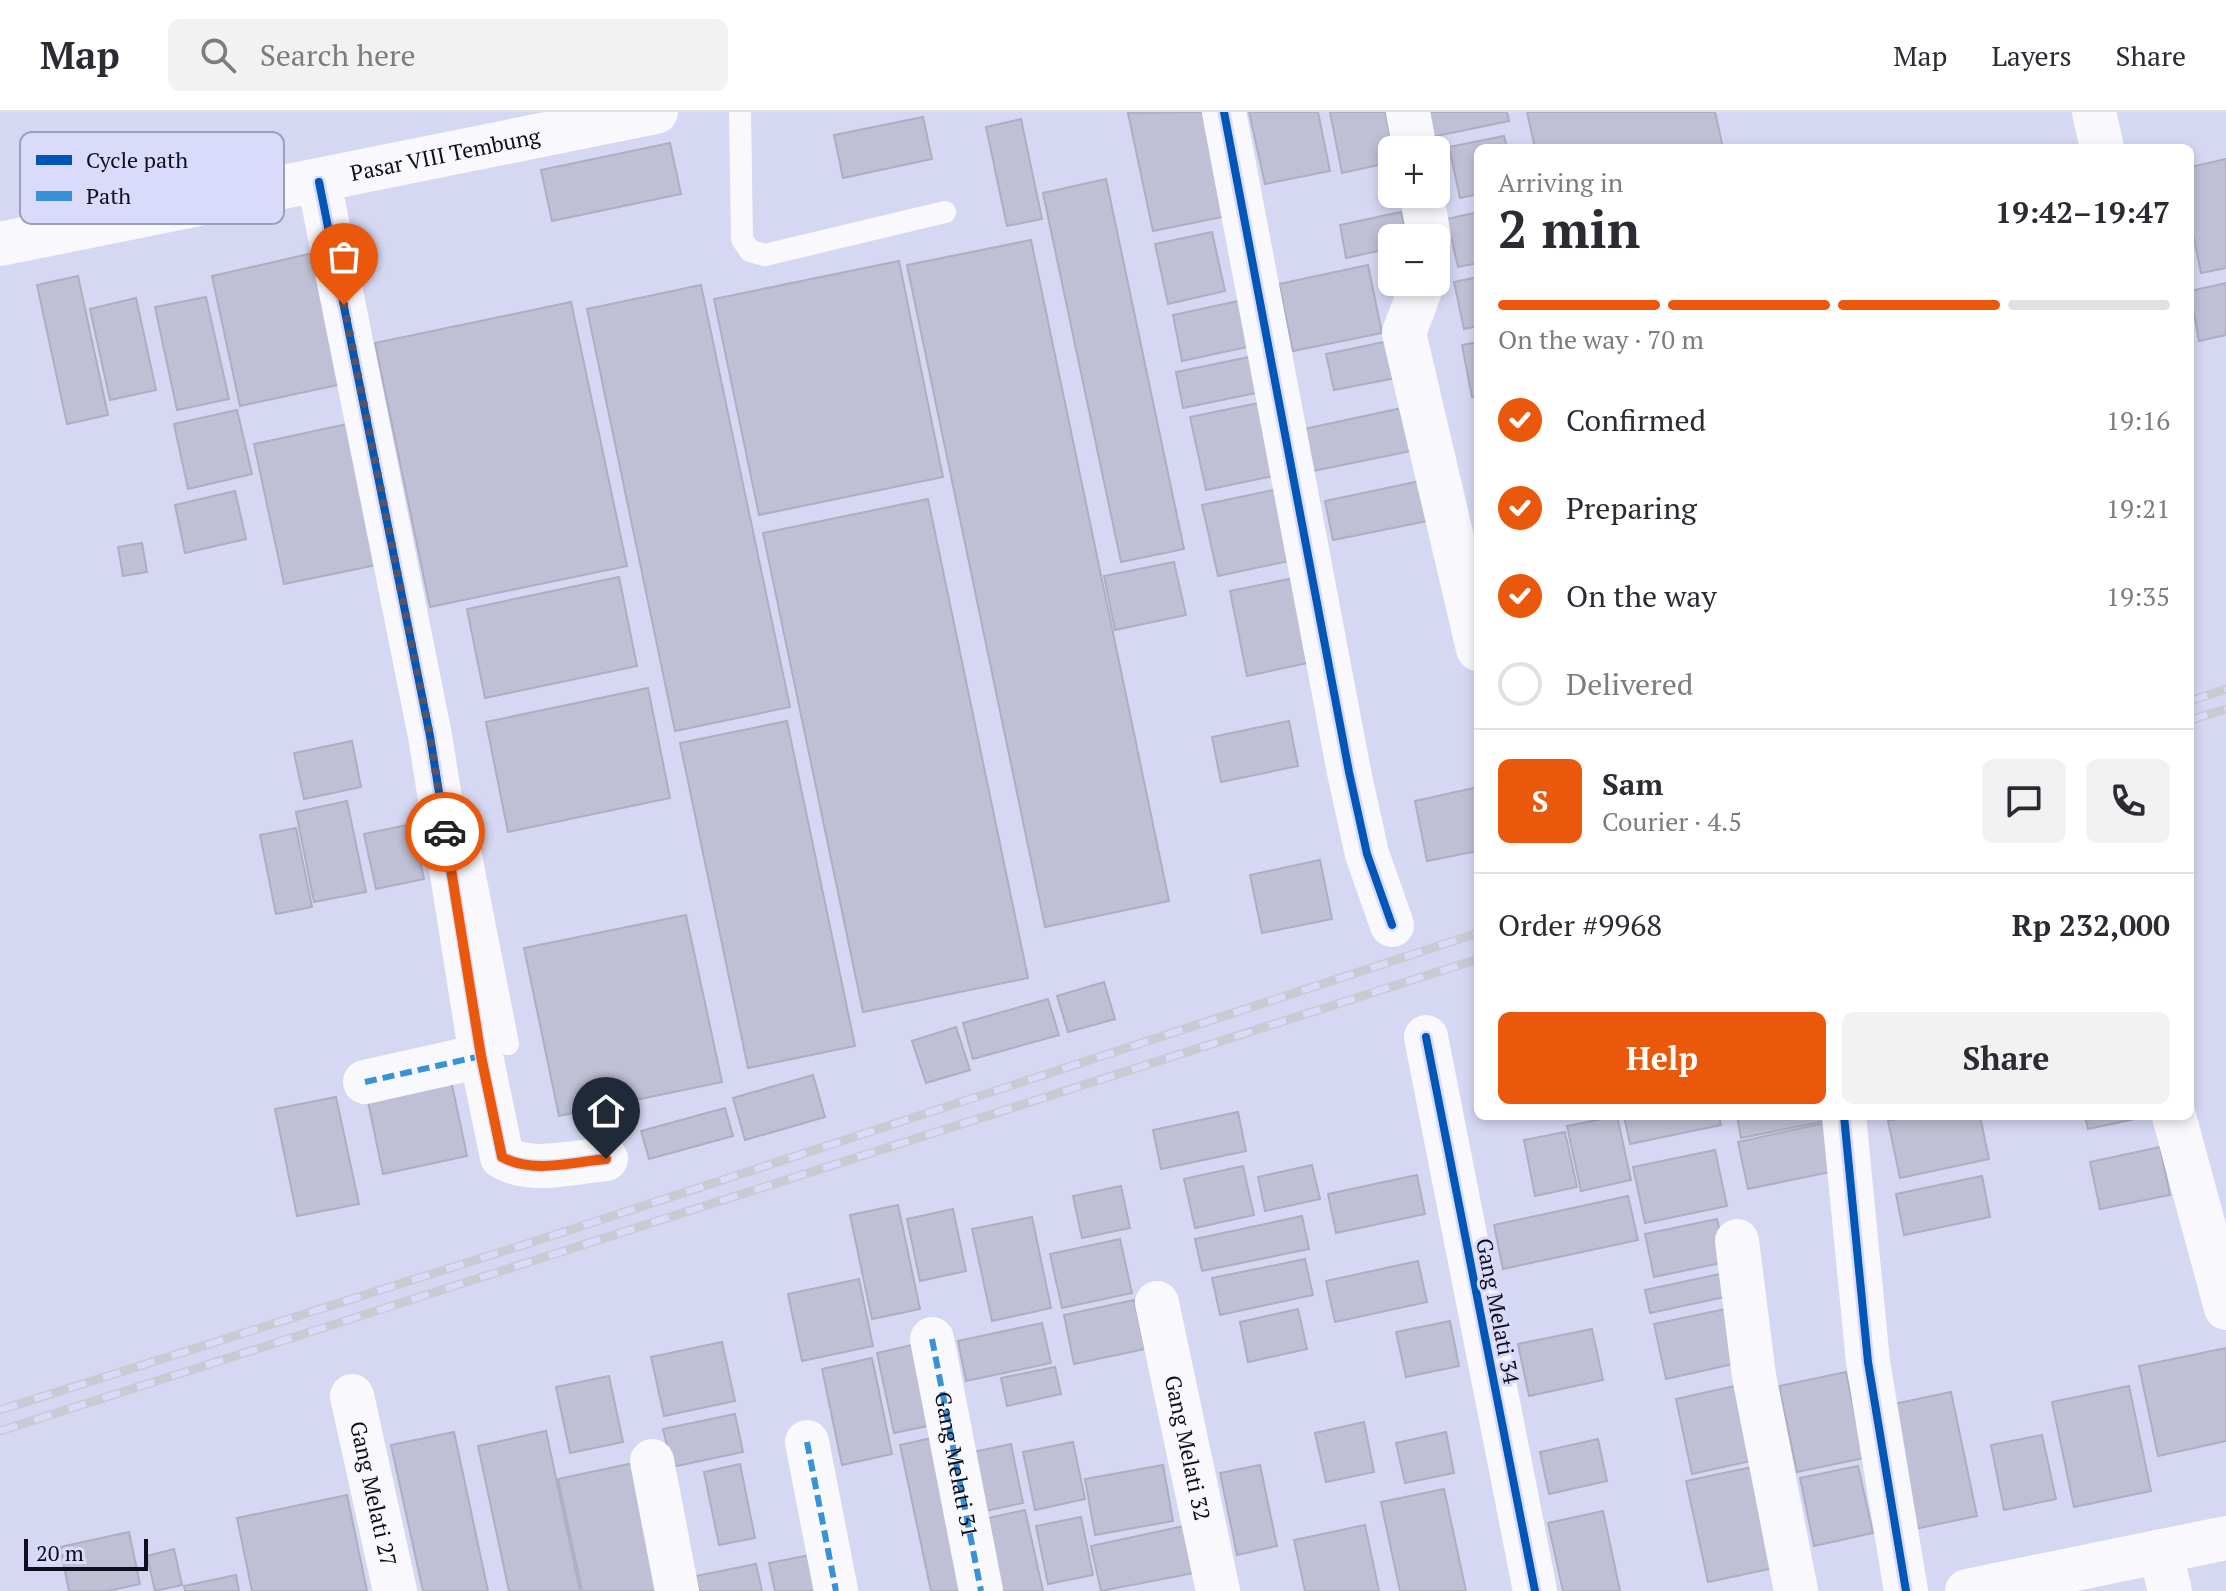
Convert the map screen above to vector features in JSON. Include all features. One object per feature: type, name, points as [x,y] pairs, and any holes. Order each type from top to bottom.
[{"type":"street","name":"Pasar VIII Tembung","points":[[284,189],[656,112]]},
{"type":"street","points":[[1224,112],[1349,772],[1367,854],[1392,925]]},
{"type":"street","points":[[1408,112],[1412,136]]},
{"type":"street","points":[[2094,112],[2101,144]]},
{"type":"street","points":[[328,180],[430,736],[494,1050],[502,1157],[516,1166],[606,1159]]},
{"type":"street","name":"Pasar VIII Tembung","points":[[0,244],[102,224]]},
{"type":"street","points":[[1418,296],[1404,333],[1474,632]]},
{"type":"street","name":"Gang Melati 34","points":[[1426,1037],[1535,1591]]},
{"type":"street","points":[[365,1082],[494,1050]]},
{"type":"street","points":[[1844,1120],[1868,1362],[1906,1591]]},
{"type":"street","points":[[2175,1120],[2226,1308]]},
{"type":"street","points":[[1737,1241],[1754,1376],[1796,1591]]},
{"type":"street","name":"Gang Melati 32","points":[[1157,1303],[1218,1591]]},
{"type":"street","name":"Gang Melati 31","points":[[932,1339],[981,1591]]},
{"type":"street","name":"Gang Melati 27","points":[[352,1396],[395,1591]]},
{"type":"street","points":[[807,1442],[836,1591]]},
{"type":"street","points":[[652,1461],[677,1591]]},
{"type":"street","points":[[1967,1591],[2165,1571],[2226,1538]]},
{"type":"lane","points":[[740,112],[742,239],[750,251],[765,255],[945,212]]},
{"type":"building","points":[[1205,112],[1227,216],[1153,231],[1128,113]]},
{"type":"building","points":[[1249,112],[1318,112],[1330,171],[1265,184]]},
{"type":"building","points":[[1330,112],[1385,112],[1390,136],[1378,136],[1378,165],[1342,173]]},
{"type":"building","points":[[1423,112],[1507,112],[1509,121],[1427,136]]},
{"type":"building","points":[[1527,112],[1715,112],[1722,144],[1534,144]]},
{"type":"building","points":[[923,117],[932,159],[843,178],[834,135]]},
{"type":"building","points":[[1021,119],[1042,219],[1007,226],[986,127]]},
{"type":"building","points":[[1504,136],[1506,144],[1474,144],[1474,195],[1460,198],[1450,147]]},
{"type":"building","points":[[670,143],[681,194],[552,221],[541,170]]},
{"type":"building","points":[[2226,159],[2226,268],[2201,273],[2194,239],[2194,166]]},
{"type":"building","points":[[1106,179],[1184,549],[1121,562],[1043,193]]},
{"type":"building","points":[[1401,212],[1404,224],[1378,224],[1378,251],[1346,258],[1340,225]]},
{"type":"building","points":[[1474,213],[1474,264],[1458,267],[1447,219]]},
{"type":"building","points":[[1212,232],[1225,291],[1168,304],[1155,244]]},
{"type":"building","points":[[1031,240],[1169,901],[1045,927],[907,265]]},
{"type":"building","points":[[313,253],[342,384],[240,406],[212,276]]},
{"type":"building","points":[[899,261],[943,477],[759,515],[714,299]]},
{"type":"building","points":[[1368,265],[1382,333],[1293,351],[1279,284]]},
{"type":"building","points":[[78,276],[108,415],[67,424],[37,285]]},
{"type":"building","points":[[1474,278],[1474,327],[1464,329],[1454,282]]},
{"type":"building","points":[[2226,283],[2226,335],[2199,341],[2194,290]]},
{"type":"building","points":[[701,285],[790,707],[675,731],[587,309]]},
{"type":"building","points":[[206,297],[229,399],[177,410],[155,307]]},
{"type":"building","points":[[136,298],[156,390],[110,400],[90,309]]},
{"type":"building","points":[[1243,300],[1252,346],[1182,361],[1173,315]]},
{"type":"building","points":[[571,302],[627,566],[430,607],[375,343]]},
{"type":"building","points":[[1389,341],[1396,378],[1334,390],[1326,354]]},
{"type":"building","points":[[1474,343],[1474,397],[1472,397],[1462,345]]},
{"type":"building","points":[[1254,356],[1261,392],[1183,408],[1176,372]]},
{"type":"building","points":[[1268,401],[1283,474],[1206,490],[1190,417]]},
{"type":"building","points":[[1402,408],[1411,451],[1313,471],[1304,429]]},
{"type":"building","points":[[237,410],[252,474],[188,489],[174,424]]},
{"type":"building","points":[[361,421],[391,562],[284,584],[254,444]]},
{"type":"building","points":[[1420,481],[1428,521],[1333,540],[1325,501]]},
{"type":"building","points":[[1283,488],[1298,559],[1218,576],[1202,505]]},
{"type":"building","points":[[235,491],[246,539],[185,553],[175,505]]},
{"type":"building","points":[[928,499],[1028,978],[863,1012],[763,533]]},
{"type":"building","points":[[142,543],[147,572],[123,576],[118,547]]},
{"type":"building","points":[[1174,562],[1186,615],[1115,630],[1104,576]]},
{"type":"building","points":[[1304,576],[1322,660],[1247,676],[1230,591]]},
{"type":"building","points":[[619,577],[637,666],[485,698],[467,609]]},
{"type":"building","points":[[648,688],[670,798],[508,832],[486,722]]},
{"type":"building","points":[[787,721],[855,1046],[748,1068],[680,743]]},
{"type":"building","points":[[1289,721],[1298,766],[1221,782],[1212,737]]},
{"type":"building","points":[[352,741],[361,787],[304,799],[294,753]]},
{"type":"building","points":[[1474,788],[1474,852],[1427,861],[1415,801]]},
{"type":"building","points":[[347,801],[366,892],[314,902],[296,812]]},
{"type":"building","points":[[412,824],[424,879],[376,889],[364,834]]},
{"type":"building","points":[[296,828],[312,907],[276,914],[260,835]]},
{"type":"building","points":[[1320,860],[1332,919],[1262,933],[1250,875]]},
{"type":"building","points":[[686,915],[722,1082],[559,1116],[524,948]]},
{"type":"building","points":[[1104,982],[1115,1019],[1068,1032],[1057,996]]},
{"type":"building","points":[[1048,999],[1059,1035],[973,1059],[963,1023]]},
{"type":"building","points":[[956,1027],[970,1070],[926,1083],[912,1041]]},
{"type":"building","points":[[813,1075],[825,1117],[745,1140],[733,1098]]},
{"type":"building","points":[[451,1080],[467,1156],[383,1174],[367,1097]]},
{"type":"building","points":[[336,1097],[359,1204],[297,1216],[275,1109]]},
{"type":"building","points":[[725,1108],[733,1136],[649,1159],[641,1131]]},
{"type":"building","points":[[1238,1112],[1246,1151],[1161,1169],[1153,1130]]},
{"type":"building","points":[[1597,1120],[1618,1120],[1631,1180],[1581,1191],[1567,1126]]},
{"type":"building","points":[[1625,1120],[1720,1120],[1721,1125],[1630,1144]]},
{"type":"building","points":[[1738,1120],[1825,1120],[1825,1121],[1741,1138]]},
{"type":"building","points":[[1981,1120],[1989,1159],[1900,1178],[1888,1121]]},
{"type":"building","points":[[2086,1120],[2130,1120],[2088,1129]]},
{"type":"building","points":[[1825,1123],[1835,1171],[1748,1189],[1738,1142]]},
{"type":"building","points":[[1565,1132],[1577,1187],[1535,1196],[1524,1140]]},
{"type":"building","points":[[2160,1147],[2170,1195],[2100,1209],[2090,1162]]},
{"type":"building","points":[[1715,1150],[1727,1206],[1645,1223],[1633,1167]]},
{"type":"building","points":[[1312,1165],[1320,1199],[1265,1211],[1258,1177]]},
{"type":"building","points":[[1243,1166],[1254,1215],[1195,1228],[1184,1179]]},
{"type":"building","points":[[1417,1175],[1425,1214],[1336,1233],[1328,1194]]},
{"type":"building","points":[[1982,1176],[1990,1217],[1904,1235],[1896,1194]]},
{"type":"building","points":[[1121,1186],[1130,1228],[1082,1238],[1073,1196]]},
{"type":"building","points":[[1628,1196],[1638,1240],[1503,1269],[1494,1225]]},
{"type":"building","points":[[898,1205],[920,1309],[872,1319],[850,1215]]},
{"type":"building","points":[[953,1209],[966,1271],[920,1281],[907,1219]]},
{"type":"building","points":[[1302,1216],[1309,1249],[1202,1271],[1195,1239]]},
{"type":"building","points":[[1032,1217],[1051,1308],[992,1321],[972,1229]]},
{"type":"building","points":[[1717,1219],[1726,1262],[1654,1277],[1645,1234]]},
{"type":"building","points":[[1120,1239],[1132,1293],[1062,1308],[1050,1254]]},
{"type":"building","points":[[1305,1259],[1313,1295],[1220,1315],[1212,1278]]},
{"type":"building","points":[[1418,1261],[1427,1302],[1335,1322],[1326,1281]]},
{"type":"building","points":[[1729,1272],[1734,1295],[1650,1313],[1645,1290]]},
{"type":"building","points":[[859,1279],[873,1346],[802,1361],[788,1294]]},
{"type":"building","points":[[1134,1300],[1145,1349],[1074,1364],[1064,1315]]},
{"type":"building","points":[[1735,1307],[1747,1361],[1666,1379],[1654,1324]]},
{"type":"building","points":[[1298,1309],[1307,1349],[1248,1362],[1240,1322]]},
{"type":"building","points":[[1450,1321],[1459,1366],[1406,1377],[1396,1332]]},
{"type":"building","points":[[1042,1323],[1051,1363],[966,1381],[958,1341]]},
{"type":"building","points":[[1592,1329],[1603,1380],[1529,1396],[1518,1344]]},
{"type":"building","points":[[930,1341],[947,1422],[894,1433],[877,1353]]},
{"type":"building","points":[[722,1342],[735,1401],[664,1416],[651,1357]]},
{"type":"building","points":[[2226,1348],[2226,1441],[2158,1456],[2139,1366]]},
{"type":"building","points":[[872,1358],[892,1454],[842,1465],[822,1369]]},
{"type":"building","points":[[1055,1367],[1061,1394],[1007,1406],[1001,1378]]},
{"type":"building","points":[[1846,1372],[1864,1458],[1797,1472],[1779,1386]]},
{"type":"building","points":[[609,1376],[623,1442],[570,1453],[556,1387]]},
{"type":"building","points":[[1739,1385],[1755,1460],[1692,1474],[1676,1399]]},
{"type":"building","points":[[2129,1386],[2151,1491],[2074,1507],[2052,1402]]},
{"type":"building","points":[[1951,1392],[1977,1516],[1910,1530],[1884,1406]]},
{"type":"building","points":[[735,1414],[743,1452],[672,1467],[663,1429]]},
{"type":"building","points":[[1364,1422],[1374,1472],[1326,1482],[1315,1433]]},
{"type":"building","points":[[546,1431],[580,1591],[509,1591],[478,1446]]},
{"type":"building","points":[[454,1432],[488,1591],[423,1591],[391,1445]]},
{"type":"building","points":[[1446,1432],[1454,1473],[1405,1483],[1396,1443]]},
{"type":"building","points":[[945,1435],[978,1591],[931,1591],[900,1445]]},
{"type":"building","points":[[2042,1435],[2056,1499],[2004,1510],[1991,1445]]},
{"type":"building","points":[[1598,1439],[1607,1481],[1549,1494],[1540,1452]]},
{"type":"building","points":[[1073,1442],[1085,1499],[1035,1510],[1023,1452]]},
{"type":"building","points":[[1011,1444],[1023,1503],[976,1513],[964,1454]]},
{"type":"building","points":[[643,1461],[670,1591],[582,1591],[558,1479]]},
{"type":"building","points":[[740,1464],[755,1538],[719,1545],[704,1472]]},
{"type":"building","points":[[1163,1465],[1173,1521],[1095,1535],[1085,1479]]},
{"type":"building","points":[[1260,1465],[1277,1546],[1237,1555],[1220,1473]]},
{"type":"building","points":[[1858,1466],[1873,1533],[1814,1546],[1800,1478]]},
{"type":"building","points":[[1752,1467],[1774,1568],[1708,1582],[1686,1481]]},
{"type":"building","points":[[1444,1489],[1466,1591],[1400,1591],[1381,1502]]},
{"type":"building","points":[[347,1495],[367,1591],[252,1591],[237,1518]]},
{"type":"building","points":[[1025,1510],[1043,1591],[994,1591],[979,1520]]},
{"type":"building","points":[[1603,1511],[1620,1591],[1563,1591],[1548,1523]]},
{"type":"building","points":[[1081,1517],[1093,1575],[1048,1584],[1036,1526]]},
{"type":"building","points":[[1365,1525],[1379,1591],[1305,1591],[1294,1540]]},
{"type":"building","points":[[1184,1526],[1194,1573],[1101,1591],[1091,1546]]},
{"type":"building","points":[[129,1532],[140,1584],[108,1591],[69,1591],[60,1547]]},
{"type":"building","points":[[174,1549],[182,1585],[155,1591],[147,1556]]},
{"type":"building","points":[[815,1554],[822,1591],[775,1591],[769,1563]]},
{"type":"building","points":[[756,1564],[762,1591],[699,1591],[696,1576]]},
{"type":"building","points":[[236,1575],[239,1591],[185,1591],[184,1586]]},
{"type":"railway","points":[[2194,700],[2226,689]]},
{"type":"railway","points":[[2194,719],[2226,709]]},
{"type":"railway","points":[[0,1410],[542,1239],[1474,934]]},
{"type":"railway","points":[[0,1431],[1474,960]]},
{"type":"marked path","points":[[365,1082],[481,1056]]},
{"type":"marked path","points":[[932,1339],[981,1591]]},
{"type":"marked path","points":[[807,1442],[836,1591]]},
{"type":"cycle path","points":[[1224,112],[1349,772],[1367,854],[1392,925]]},
{"type":"cycle path","points":[[319,182],[430,736],[481,1056],[502,1157],[539,1166],[606,1159]]},
{"type":"cycle path","points":[[1426,1037],[1535,1591]]},
{"type":"cycle path","points":[[1844,1120],[1868,1362],[1906,1591]]},
{"type":"way so far","points":[[344,305],[430,736],[445,832]]},
{"type":"route","points":[[445,832],[481,1056],[502,1157],[516,1166],[606,1159]]}]
